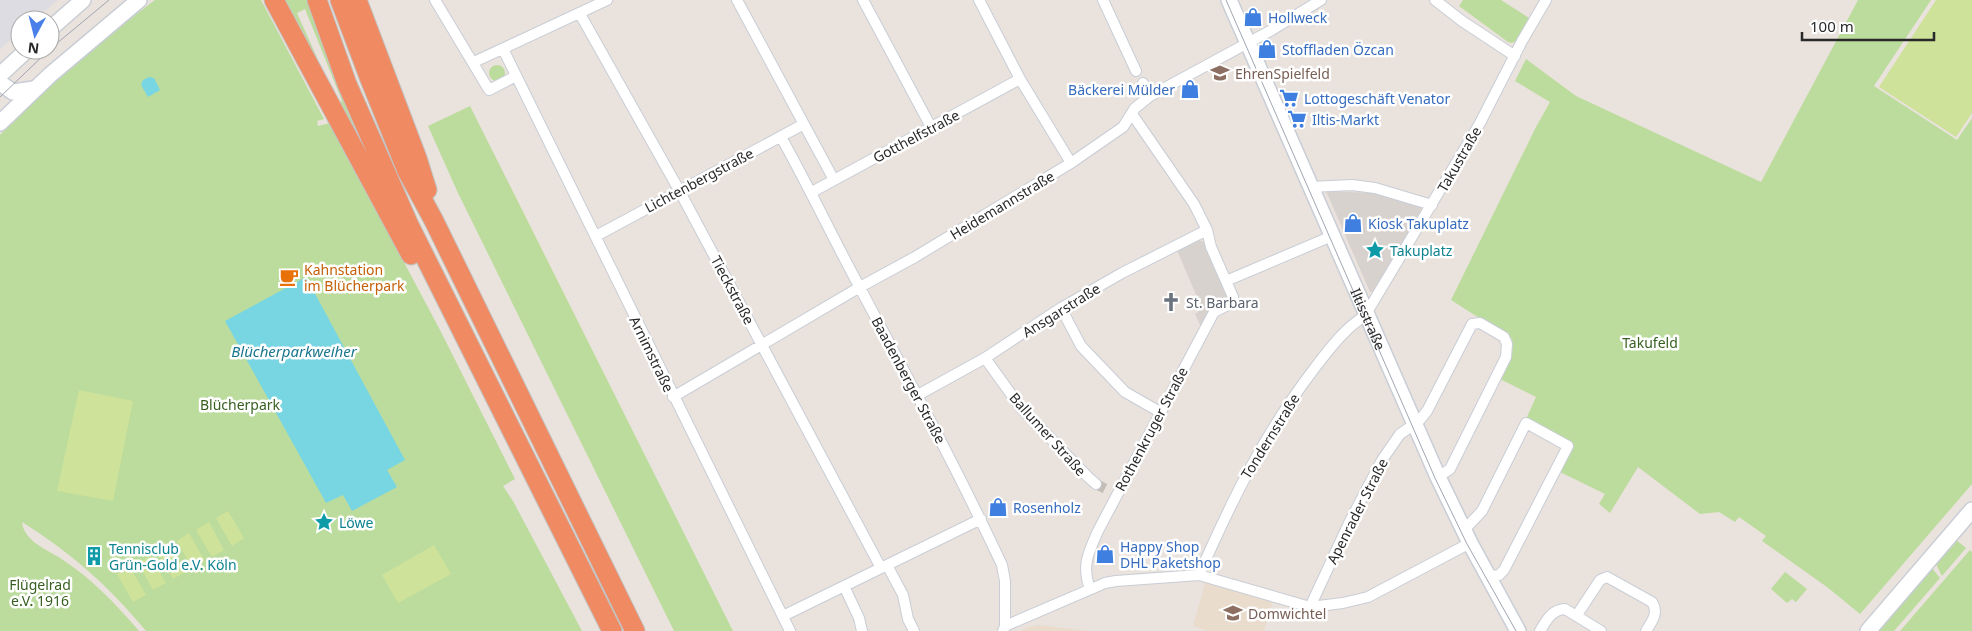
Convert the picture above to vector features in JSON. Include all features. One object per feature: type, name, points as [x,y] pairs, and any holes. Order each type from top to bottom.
[{"type":"highway","points":[[317,0],[351,92],[409,225],[612,631]]},
{"type":"highway","points":[[340,0],[368,78],[407,171],[434,221],[635,631]]},
{"type":"highway","points":[[357,0],[417,158],[434,221]]},
{"type":"highway","points":[[273,1],[455,333],[471,352]]},
{"type":"street","points":[[60,20],[83,0]]},
{"type":"street","points":[[0,123],[34,89],[139,0]]},
{"type":"street","points":[[435,0],[474,62],[489,90],[516,76]]},
{"type":"street","points":[[474,62],[607,0]]},
{"type":"street","points":[[737,0],[834,180]]},
{"type":"street","points":[[864,0],[932,127]]},
{"type":"street","points":[[979,0],[1020,80],[1071,163]]},
{"type":"street","points":[[1103,0],[1136,71]]},
{"type":"street","name":"Iltisstraße","points":[[1229,0],[1438,477],[1467,537],[1518,631]]},
{"type":"street","name":"Heidemannstraße","points":[[673,397],[762,343],[915,257],[1071,163],[1123,127],[1134,108],[1150,96],[1321,0]]},
{"type":"street","points":[[1435,0],[1462,21],[1515,56]]},
{"type":"street","name":"Takustraße","points":[[1366,314],[1480,123],[1546,0]]},
{"type":"street","name":"Tieckstraße","points":[[580,14],[679,190],[884,567],[904,595],[908,619],[914,631]]},
{"type":"street","name":"Arnimstraße","points":[[503,49],[790,631]]},
{"type":"street","points":[[0,76],[17,60]]},
{"type":"street","name":"Gotthelfstraße","points":[[812,192],[1020,80]]},
{"type":"street","points":[[0,82],[13,92],[34,89]]},
{"type":"street","points":[[1143,83],[1150,96]]},
{"type":"street","name":"Rothenkruger Straße","points":[[1090,589],[1086,576],[1088,552],[1112,492],[1160,412],[1214,312],[1230,304],[1233,297],[1211,247],[1207,230],[1194,204],[1132,114]]},
{"type":"street","name":"Lichtenbergstraße","points":[[596,236],[804,124]]},
{"type":"street","name":"Baadenberger Straße","points":[[780,137],[812,192],[918,395],[981,519],[1002,565],[1005,581],[1004,628]]},
{"type":"street","points":[[1310,187],[1352,186],[1374,188],[1432,205]]},
{"type":"street","name":"Ansgarstraße","points":[[918,395],[985,358],[1061,308],[1122,273],[1207,230]]},
{"type":"street","points":[[1226,281],[1332,236]]},
{"type":"street","points":[[1061,308],[1081,346],[1126,392],[1160,412]]},
{"type":"street","name":"Tondernstraße","points":[[1199,575],[1239,485],[1272,428],[1297,391],[1340,337],[1366,314]]},
{"type":"street","name":"Apenrader Straße","points":[[1310,607],[1349,523],[1382,460],[1400,434],[1427,411],[1472,324],[1480,323],[1504,337],[1507,344],[1506,356],[1450,469],[1438,477]]},
{"type":"street","name":"Ballumer Straße","points":[[985,358],[1021,408],[1096,484]]},
{"type":"street","points":[[1004,628],[1090,589],[1116,581],[1199,575],[1310,607],[1343,603],[1368,597],[1467,537],[1526,423],[1568,446],[1504,570],[1499,575],[1488,577]]},
{"type":"street","points":[[1868,631],[1972,510]]},
{"type":"street","points":[[783,616],[981,519]]},
{"type":"street","points":[[1577,615],[1600,580],[1607,577],[1652,602],[1655,615],[1646,631]]},
{"type":"street","points":[[844,586],[859,618],[862,631]]},
{"type":"street","points":[[1540,631],[1551,614],[1566,609],[1601,631]]},
{"type":"shaded area","points":[[0,0],[58,0],[46,10],[10,10],[10,40],[0,49]]},
{"type":"shaded area","name":"Takuplatz","points":[[1326,191],[1374,193],[1422,208],[1374,292],[1370,292]]},
{"type":"shaded area","points":[[1198,240],[1206,244],[1229,299],[1201,327],[1195,314],[1202,309],[1177,250]]},
{"type":"shaded area","name":"Domwichtel","points":[[1206,580],[1273,600],[1264,631],[1208,631],[1193,626]]},
{"type":"shaded area","points":[[1041,625],[1089,631],[1021,631],[1028,627]]},
{"type":"green space","name":"Blücherpark","points":[[155,0],[261,0],[324,119],[317,121],[318,126],[330,123],[440,330],[515,479],[503,486],[513,501],[582,631],[146,631],[104,585],[73,558],[22,522],[24,529],[31,539],[42,548],[71,565],[92,582],[139,631],[0,631],[0,135],[74,64]]},
{"type":"green space","points":[[281,0],[307,0],[342,91],[389,199]],"holes":[[[305,9],[342,101],[338,104],[297,13]]]},
{"type":"green space","points":[[1463,0],[1501,0],[1529,18],[1516,41],[1508,42],[1459,6]]},
{"type":"green space","name":"Takufeld","points":[[1858,0],[1931,0],[1874,86],[1957,140],[1972,118],[1972,484],[1860,614],[1827,587],[1762,541],[1766,536],[1739,517],[1735,522],[1719,512],[1700,514],[1638,467],[1610,513],[1599,504],[1605,494],[1558,471],[1572,443],[1526,419],[1536,397],[1498,378],[1513,347],[1512,339],[1451,300],[1550,102],[1515,81],[1526,59],[1576,96],[1761,182]]},
{"type":"green space","points":[[1936,0],[1972,0],[1972,113],[1956,137],[1879,87]]},
{"type":"green space","points":[[497,65],[503,67],[505,73],[503,79],[497,81],[491,79],[489,73],[491,67]]},
{"type":"green space","points":[[470,106],[733,631],[674,631],[458,193],[428,126]]},
{"type":"green space","points":[[79,390],[133,401],[113,501],[57,491]]},
{"type":"green space","points":[[228,511],[244,538],[232,546],[216,518]]},
{"type":"green space","points":[[209,522],[224,550],[212,557],[196,530]]},
{"type":"green space","points":[[189,533],[205,561],[192,568],[177,541]]},
{"type":"green space","points":[[1955,539],[1966,548],[1942,576],[1935,562]]},
{"type":"green space","points":[[170,545],[185,572],[173,579],[157,552]]},
{"type":"green space","points":[[434,545],[451,574],[398,603],[382,575]]},
{"type":"green space","points":[[1970,550],[1972,552],[1972,631],[1900,631]]},
{"type":"green space","points":[[150,556],[166,583],[153,590],[138,563]]},
{"type":"green space","points":[[130,567],[146,595],[133,602],[117,574]]},
{"type":"green space","points":[[1931,567],[1940,578],[1894,631],[1879,631],[1878,628]]},
{"type":"green space","points":[[1785,572],[1807,589],[1796,602],[1792,599],[1787,603],[1771,589]]},
{"type":"water","points":[[149,77],[154,78],[160,90],[148,97],[141,85],[143,80]]},
{"type":"water","name":"Blücherparkweiher","points":[[306,277],[405,460],[387,470],[397,487],[352,511],[343,495],[326,503],[225,321]]},
{"type":"tunnel","points":[[1096,484],[1108,490]]},
{"type":"tram line","points":[[60,41],[109,0]]},
{"type":"tram line","points":[[1226,0],[1435,478],[1467,544],[1516,631]]},
{"type":"tram line","points":[[0,97],[39,60]]},
{"type":"place","name":"Hollweck","points":[[1253,17]]},
{"type":"place","name":"Stoffladen Özcan","points":[[1267,49]]},
{"type":"place","name":"EhrenSpielfeld","points":[[1220,73]]},
{"type":"place","name":"Bäckerei Mülder","points":[[1190,89]]},
{"type":"place","name":"Lottogeschäft Venator","points":[[1289,98]]},
{"type":"place","name":"Iltis-Markt","points":[[1297,119]]},
{"type":"place","name":"Kiosk Takuplatz","points":[[1353,223]]},
{"type":"place","name":"Takuplatz","points":[[1375,250]]},
{"type":"place","name":"Kahnstation im Blücherpark","points":[[289,277]]},
{"type":"place","name":"St. Barbara","points":[[1171,302]]},
{"type":"place","name":"Rosenholz","points":[[998,507]]},
{"type":"place","name":"Löwe","points":[[324,522]]},
{"type":"place","name":"Happy Shop DHL Paketshop","points":[[1105,554]]},
{"type":"place","name":"Tennisclub Grün-Gold e.V. Köln","points":[[94,556]]},
{"type":"place","name":"Domwichtel","points":[[1233,613]]},
{"type":"park label","name":"Flügelrad e.V. 1916","points":[[40,592]]}]
